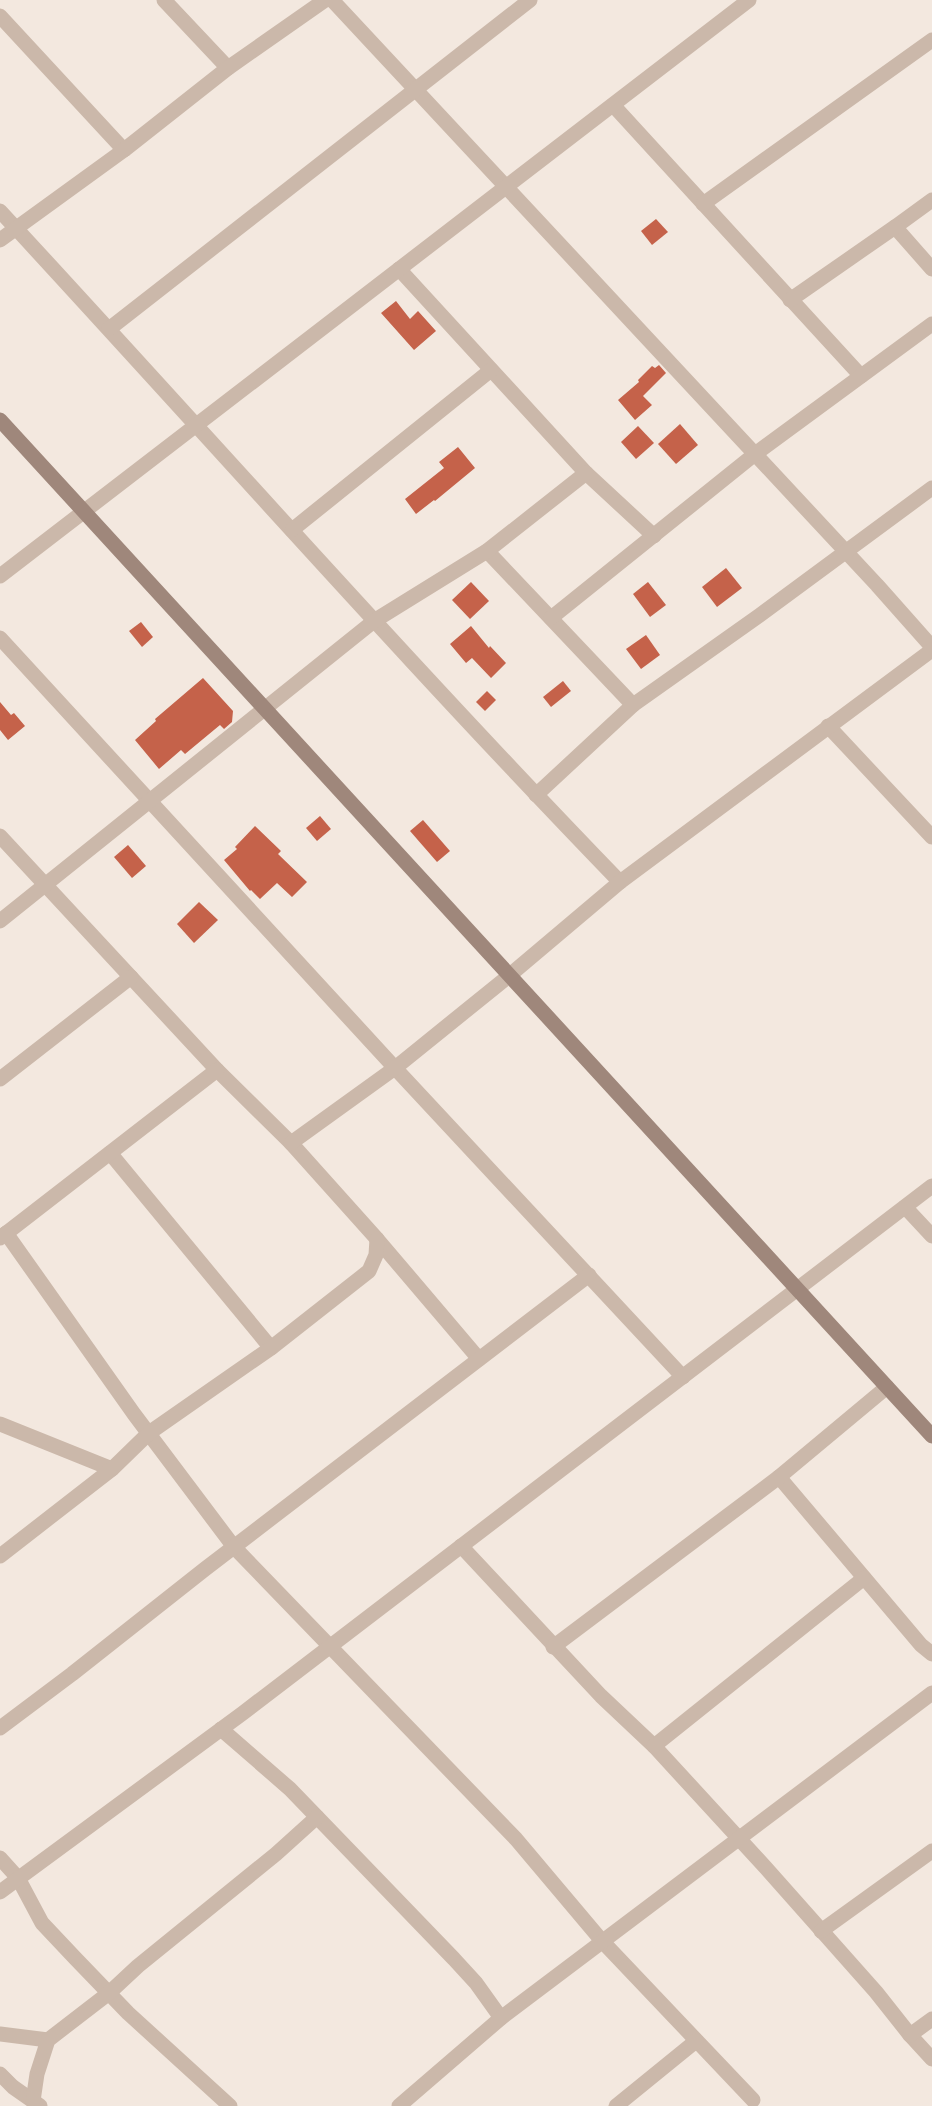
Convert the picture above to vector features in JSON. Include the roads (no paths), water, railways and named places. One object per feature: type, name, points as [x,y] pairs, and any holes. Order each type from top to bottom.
[{"type":"street","points":[[164,0],[228,68]]},
{"type":"street","points":[[0,240],[124,150],[228,68],[325,0]]},
{"type":"street","points":[[291,1143],[394,1068],[510,975],[620,882],[932,649],[755,454],[332,0]]},
{"type":"street","points":[[109,329],[530,0]]},
{"type":"street","points":[[0,576],[749,0]]},
{"type":"street","points":[[0,16],[124,150]]},
{"type":"street","points":[[703,204],[932,40]]},
{"type":"street","points":[[613,105],[861,376]]},
{"type":"street","points":[[790,300],[932,200]]},
{"type":"street","points":[[0,211],[197,424],[374,621],[620,882]]},
{"type":"street","points":[[895,227],[932,269]]},
{"type":"street","points":[[399,269],[586,473],[654,536]]},
{"type":"street","points":[[551,618],[755,454],[932,324]]},
{"type":"street","points":[[292,530],[491,370]]},
{"type":"street","points":[[0,420],[932,1436]]},
{"type":"street","points":[[0,921],[374,621],[487,551],[586,473]]},
{"type":"street","points":[[536,795],[633,705],[932,488]]},
{"type":"street","points":[[487,551],[633,705]]},
{"type":"street","points":[[0,638],[394,1068],[682,1377]]},
{"type":"street","points":[[828,726],[932,837]]},
{"type":"street","points":[[0,836],[217,1070],[291,1143],[377,1239],[479,1359]]},
{"type":"street","points":[[0,1079],[131,977]]},
{"type":"street","points":[[217,1070],[3,1235],[234,1547],[516,1839],[602,1941],[754,2104]]},
{"type":"street","points":[[110,1152],[271,1348]]},
{"type":"street","points":[[0,1892],[221,1729],[932,1186]]},
{"type":"street","points":[[905,1207],[932,1236]]},
{"type":"street","points":[[0,1556],[112,1469],[149,1433],[271,1348],[369,1271],[375,1255],[377,1239]]},
{"type":"street","points":[[0,1728],[588,1275]]},
{"type":"street","points":[[554,1647],[779,1477],[887,1387]]},
{"type":"street","points":[[0,1424],[112,1469]]},
{"type":"street","points":[[779,1477],[921,1645],[932,1654]]},
{"type":"street","points":[[461,1546],[601,1696],[654,1746],[876,1992],[932,2060]]},
{"type":"street","points":[[654,1746],[864,1578]]},
{"type":"street","points":[[399,2106],[501,2018],[932,1693]]},
{"type":"street","points":[[221,1729],[290,1789],[454,1959],[476,1983],[501,2018]]},
{"type":"street","points":[[37,2104],[37,2074],[48,2040],[109,1993],[138,1966],[276,1854],[317,1817]]},
{"type":"street","points":[[820,1931],[932,1851]]},
{"type":"street","points":[[0,1858],[18,1878],[42,1923],[109,1993],[230,2106]]},
{"type":"street","points":[[910,2035],[932,2019]]},
{"type":"street","points":[[0,2034],[48,2040]]},
{"type":"street","points":[[616,2106],[696,2041]]},
{"type":"street","points":[[0,2074],[13,2087],[37,2104]]}]
